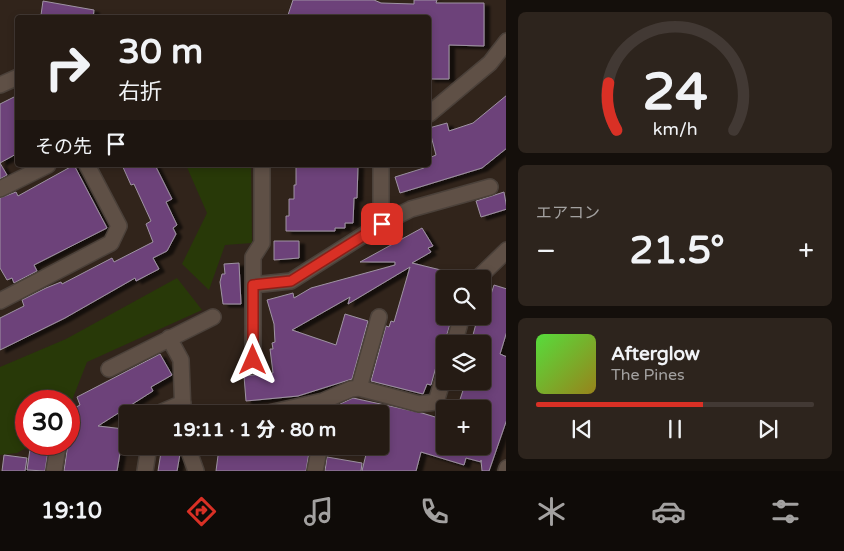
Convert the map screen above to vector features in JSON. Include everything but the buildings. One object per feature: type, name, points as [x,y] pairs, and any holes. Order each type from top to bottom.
[{"type":"street","points":[[431,112],[490,63],[506,41]]},
{"type":"street","points":[[0,85],[15,78]]},
{"type":"street","points":[[0,189],[44,167]]},
{"type":"street","points":[[0,301],[111,242],[119,226],[88,167]]},
{"type":"street","points":[[253,360],[253,257],[262,243],[262,167]]},
{"type":"street","points":[[382,167],[382,224]]},
{"type":"street","points":[[253,285],[291,281],[382,224],[411,209],[490,187]]},
{"type":"street","points":[[486,270],[506,250]]},
{"type":"street","points":[[109,369],[213,317]]},
{"type":"street","points":[[359,388],[379,317]]},
{"type":"street","points":[[169,338],[181,360],[183,405]]},
{"type":"street","points":[[328,405],[351,389],[359,388],[419,404],[436,402],[440,390]]},
{"type":"street","points":[[54,471],[57,455]]},
{"type":"street","points":[[145,471],[148,455]]},
{"type":"street","points":[[191,455],[196,471]]},
{"type":"street","points":[[315,471],[318,455]]},
{"type":"green space","points":[[187,167],[251,167],[252,243],[225,245],[209,290],[182,264],[207,213]]},
{"type":"green space","points":[[177,278],[202,310],[87,362],[76,390],[15,390],[15,453],[0,455],[0,367],[66,339]]},
{"type":"route","points":[[253,360],[253,285],[291,281],[382,224]]}]
